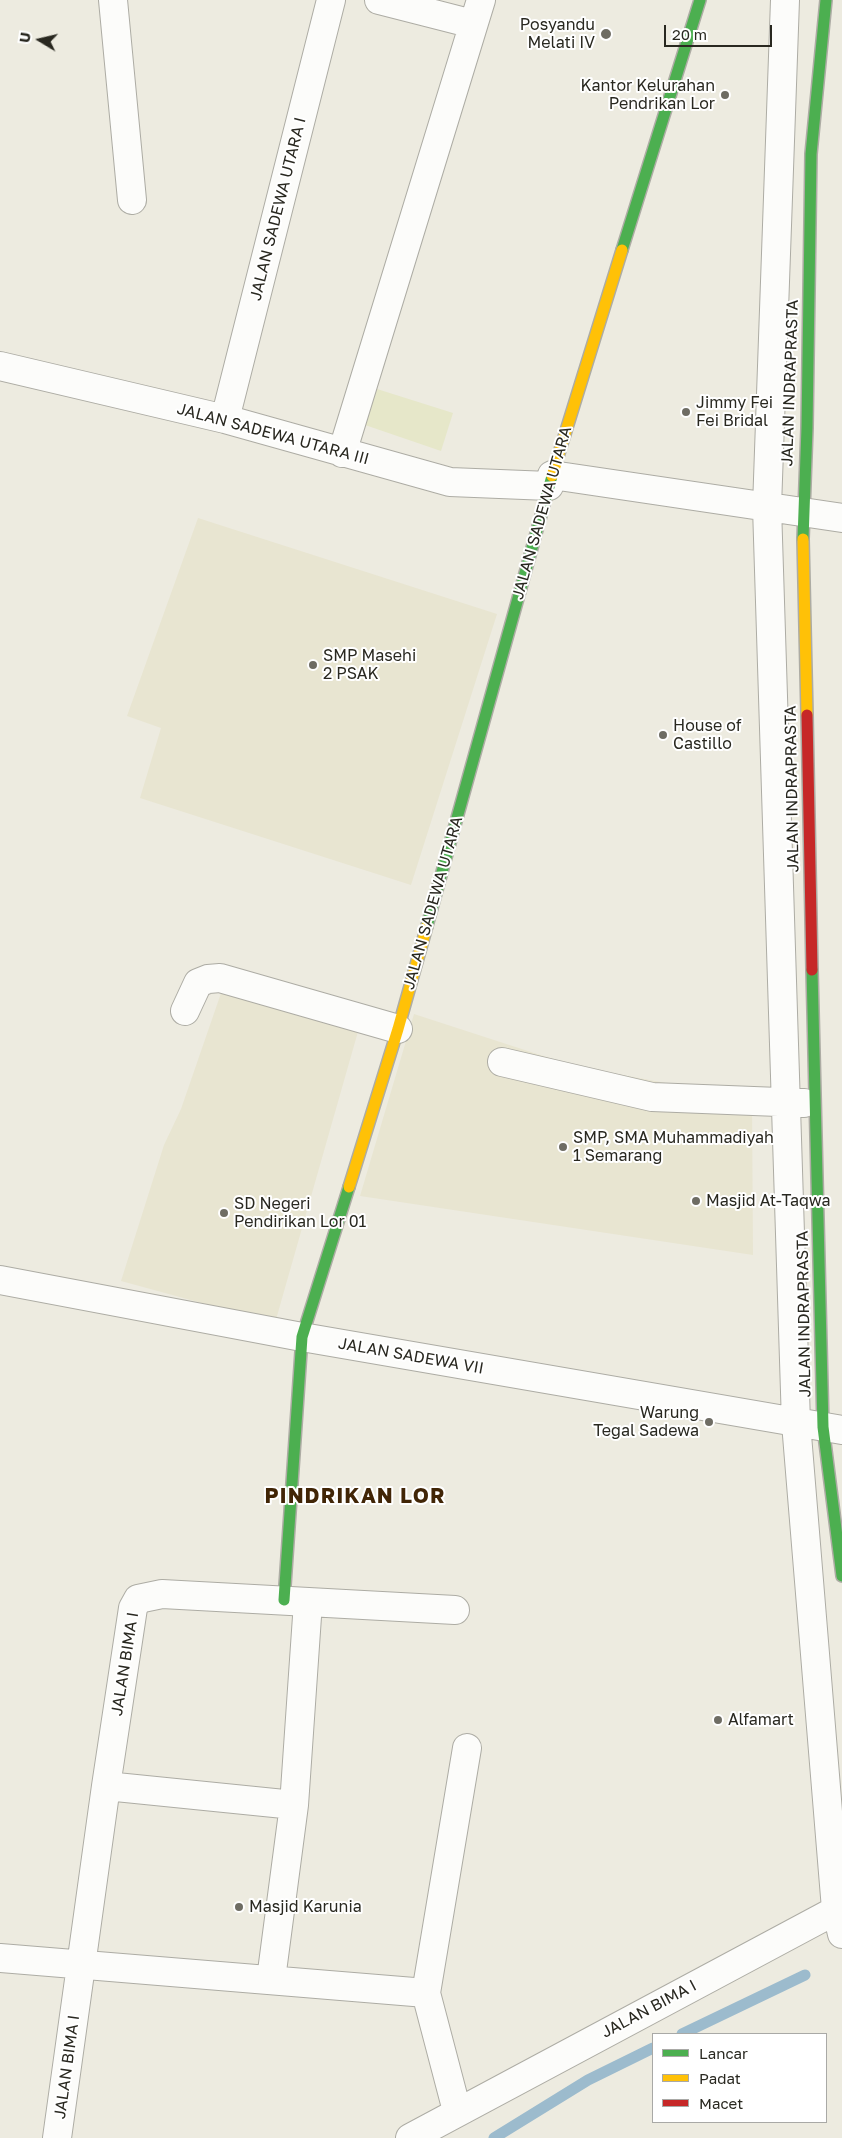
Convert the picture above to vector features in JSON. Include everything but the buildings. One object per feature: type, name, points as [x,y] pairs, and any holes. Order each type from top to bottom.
[{"type":"street","points":[[113,0],[132,200]]},
{"type":"street","name":"JALAN SADEWA UTARA I","points":[[225,419],[331,0]]},
{"type":"street","points":[[342,453],[477,12],[379,0]]},
{"type":"street","name":"JALAN SADEWA UTARA","points":[[302,1337],[398,1029],[550,481],[700,0]]},
{"type":"street","points":[[785,0],[768,507],[796,1423],[840,1916]]},
{"type":"street","name":"JALAN INDRAPRASTA","points":[[826,0],[811,154],[807,428],[802,512],[815,1103],[832,1429],[842,1576]]},
{"type":"street","name":"JALAN SADEWA UTARA III","points":[[0,366],[225,419],[450,482],[550,481],[768,507],[842,518]]},
{"type":"street","points":[[185,1011],[198,983],[208,979],[220,978],[398,1029]]},
{"type":"street","points":[[502,1062],[652,1097],[815,1103]]},
{"type":"street","name":"JALAN SADEWA VII","points":[[0,1280],[302,1337],[832,1429]]},
{"type":"street","points":[[271,1979],[294,1805],[302,1337]]},
{"type":"street","name":"JALAN BIMA I","points":[[57,2138],[106,1786],[133,1608],[138,1599],[162,1594],[455,1610]]},
{"type":"street","points":[[457,2111],[426,1993],[467,1748]]},
{"type":"street","points":[[106,1786],[294,1805]]},
{"type":"street","name":"JALAN BIMA I","points":[[410,2138],[457,2111],[840,1916]]},
{"type":"street","points":[[0,1958],[426,1993]]},
{"type":"shaded area","name":"SMP Masehi 2 PSAK","points":[[198,518],[497,614],[411,885],[140,798],[161,728],[127,716]]},
{"type":"shaded area","name":"SD Negeri Pendirikan Lor 01","points":[[229,970],[365,1007],[275,1323],[121,1281],[164,1145],[181,1109]]},
{"type":"shaded area","name":"SMP, SMA Muhammadiyah 1 Semarang","points":[[414,1014],[574,1066],[752,1099],[753,1255],[360,1196]]},
{"type":"green space","points":[[377,389],[453,413],[441,451],[365,425]]},
{"type":"waterway","points":[[684,2033],[805,1975]]},
{"type":"waterway","points":[[494,2138],[588,2080],[652,2048]]},
{"type":"traffic: fast","points":[[622,250],[700,0]]},
{"type":"traffic: fast","points":[[803,539],[807,428],[811,154],[826,0]]},
{"type":"traffic: fast","points":[[427,926],[552,476]]},
{"type":"traffic: fast","points":[[812,970],[823,1427],[842,1576]]},
{"type":"traffic: fast","points":[[284,1600],[302,1337],[349,1187]]},
{"type":"traffic: slow","points":[[552,476],[622,250]]},
{"type":"traffic: slow","points":[[803,539],[807,715]]},
{"type":"traffic: slow","points":[[349,1187],[398,1029],[427,926]]},
{"type":"traffic: jam","points":[[807,715],[812,970]]},
{"type":"place","name":"Posyandu Melati IV","points":[[606,34]]},
{"type":"place","name":"Kantor Kelurahan Pendrikan Lor","points":[[725,95]]},
{"type":"place","name":"Jimmy Fei Fei Bridal","points":[[686,412]]},
{"type":"place","name":"SMP Masehi 2 PSAK","points":[[313,665]]},
{"type":"place","name":"House of Castillo","points":[[663,735]]},
{"type":"place","name":"SMP, SMA Muhammadiyah 1 Semarang","points":[[563,1147]]},
{"type":"place","name":"Masjid At-Taqwa","points":[[696,1201]]},
{"type":"place","name":"SD Negeri Pendirikan Lor 01","points":[[224,1213]]},
{"type":"place","name":"Warung Tegal Sadewa","points":[[709,1422]]},
{"type":"place","name":"Alfamart","points":[[718,1720]]},
{"type":"place","name":"Masjid Karunia","points":[[239,1907]]},
{"type":"district","name":"PINDRIKAN LOR","points":[[355,1496]]}]
